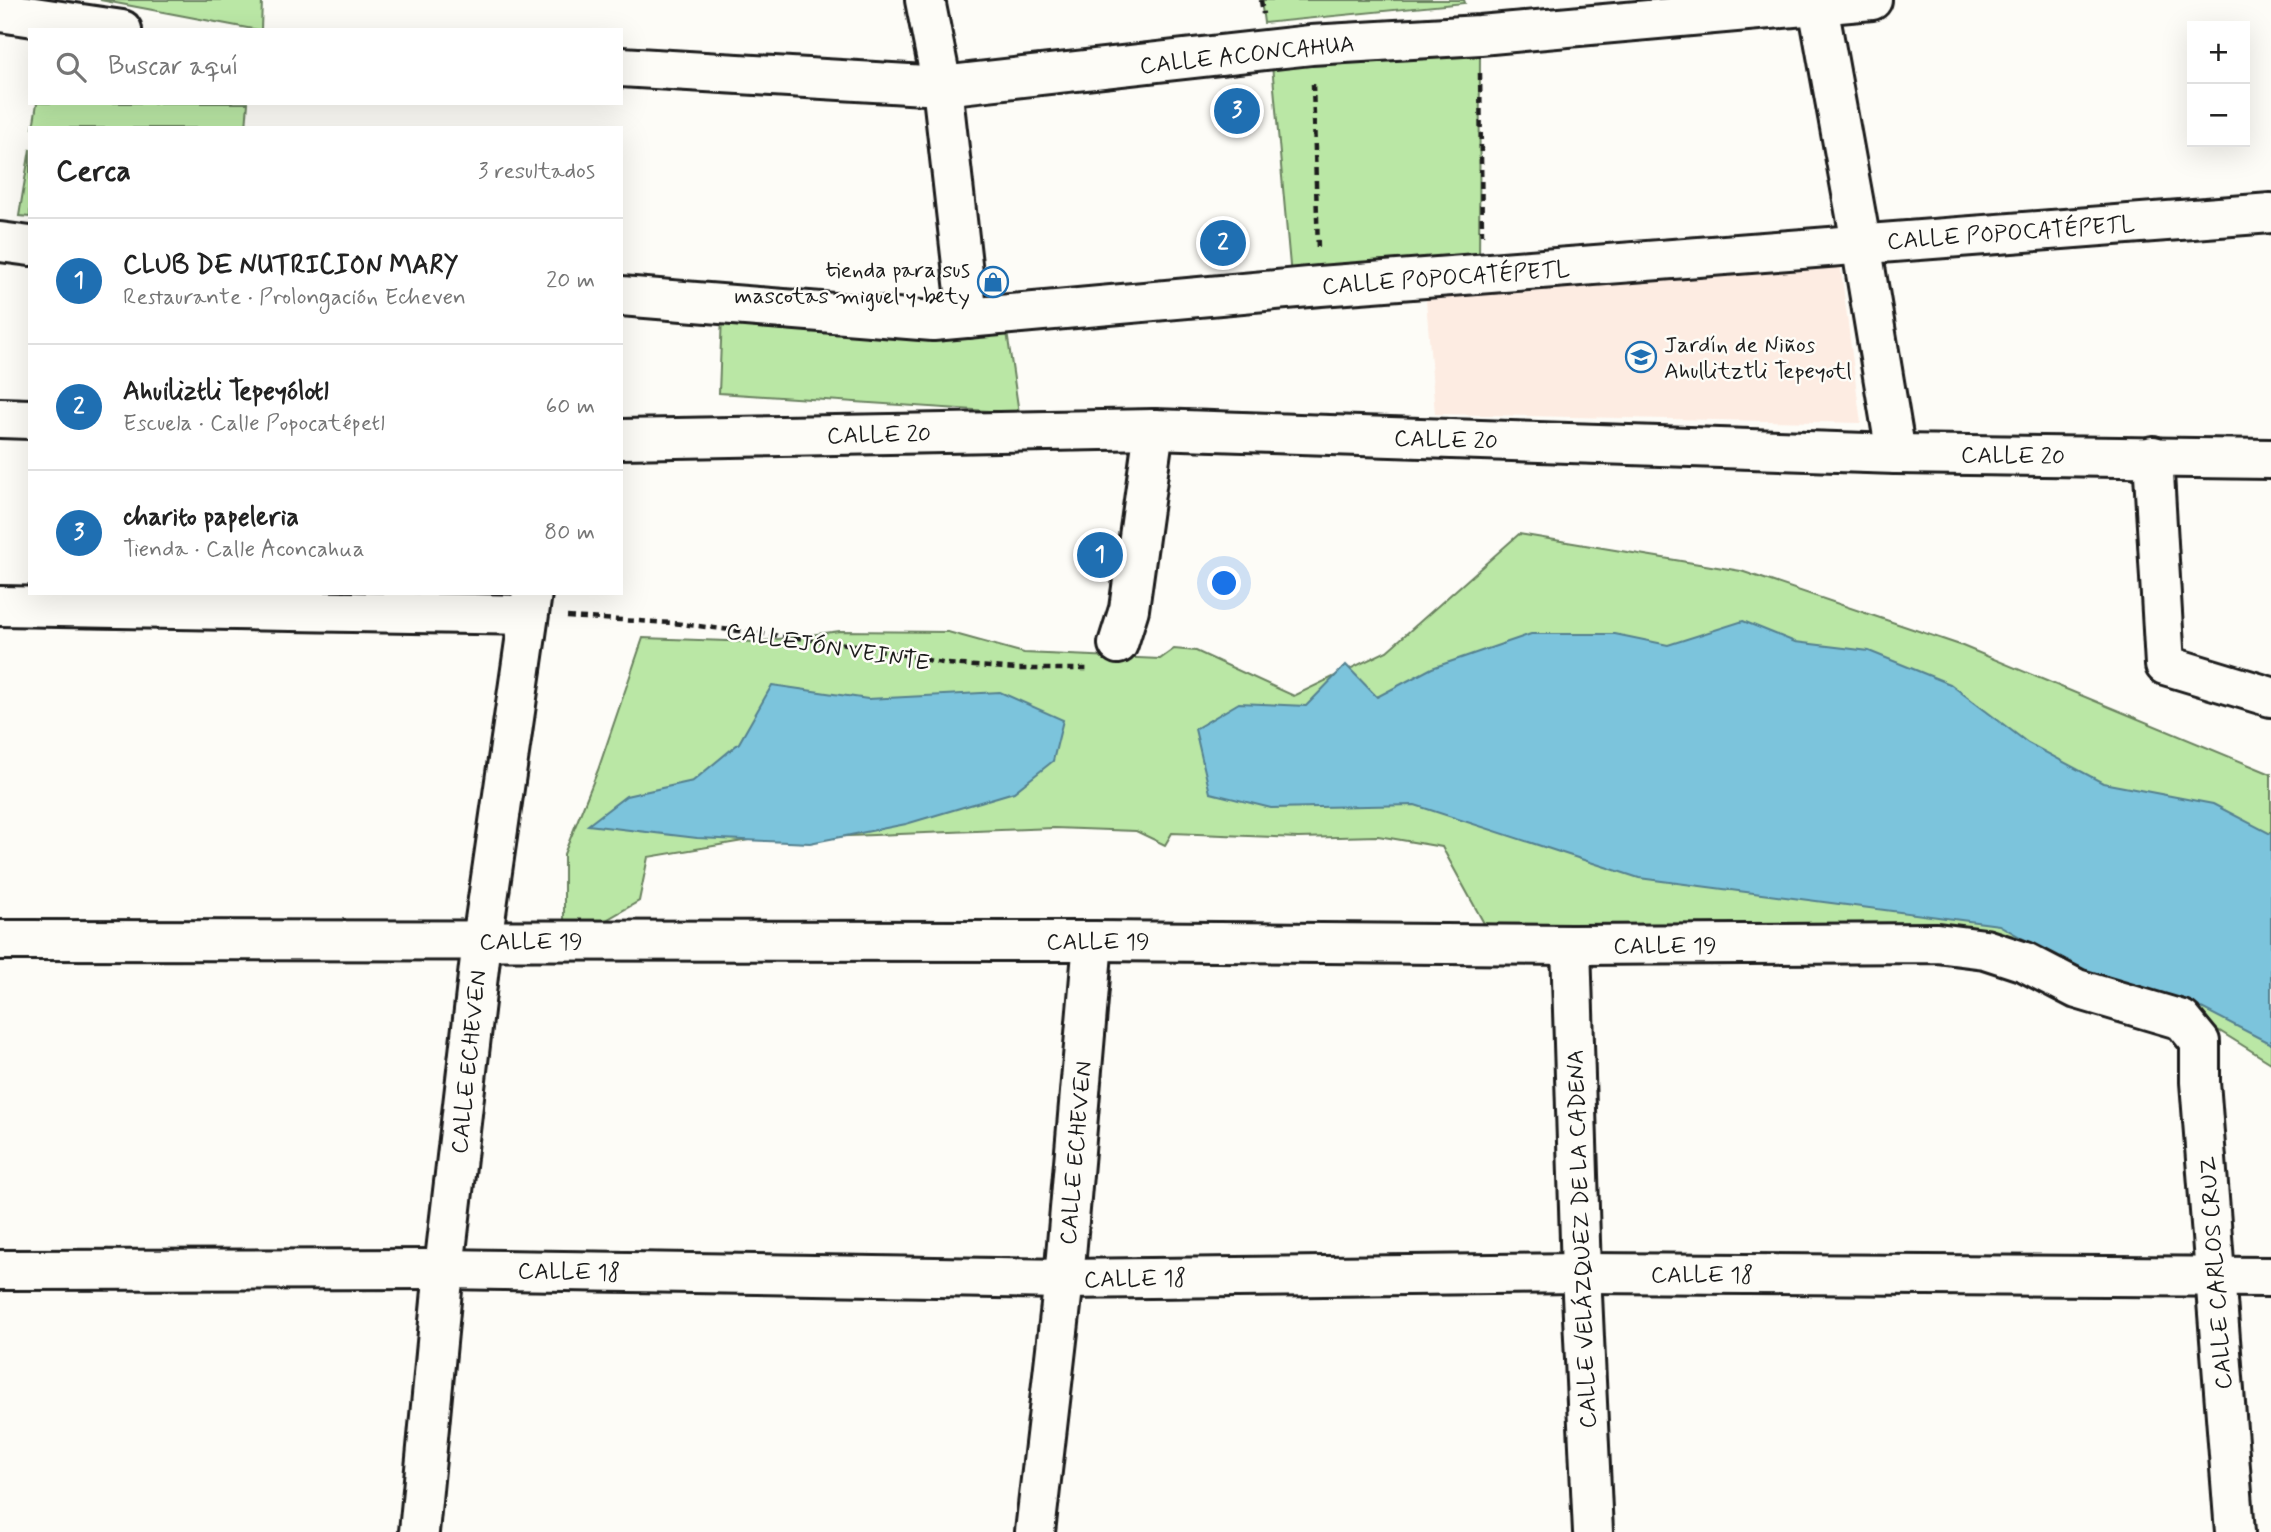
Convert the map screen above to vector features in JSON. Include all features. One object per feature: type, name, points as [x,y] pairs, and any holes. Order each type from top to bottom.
[{"type":"street","points":[[925,0],[942,86],[968,318]]},
{"type":"street","name":"CALLE ACONCAHUA","points":[[623,66],[942,86],[1311,45],[1480,35],[1872,0]]},
{"type":"street","points":[[1818,3],[1896,454]]},
{"type":"street","points":[[0,12],[108,28]]},
{"type":"street","name":"CALLE POPOCATÉPETL","points":[[623,296],[933,321],[1320,286],[2271,213]]},
{"type":"street","points":[[0,242],[28,246]]},
{"type":"street","points":[[0,418],[28,419]]},
{"type":"street","points":[[1118,644],[1129,609],[1154,429]]},
{"type":"street","name":"CALLE 20","points":[[623,439],[1154,429],[1896,454],[2271,458]]},
{"type":"street","points":[[2193,458],[2271,432]]},
{"type":"street","points":[[2153,456],[2165,665],[2271,697]]},
{"type":"street","points":[[0,606],[530,604]]},
{"type":"street","name":"CALLE ECHEVEN","points":[[419,1532],[444,1269],[481,941],[530,604]]},
{"type":"street","name":"CALLE 19","points":[[0,940],[1093,941],[1571,945],[1937,943],[1985,949],[2025,962],[2077,989],[2182,1020]]},
{"type":"street","name":"CALLE ECHEVEN","points":[[1035,1532],[1064,1279],[1093,941]]},
{"type":"street","name":"CALLE VELÁZQUEZ DE LA CADENA","points":[[1571,945],[1581,1273],[1593,1532]]},
{"type":"street","name":"CALLE CARLOS CRUZ","points":[[2182,1020],[2200,1042],[2200,1082],[2235,1532]]},
{"type":"street","name":"CALLE 18","points":[[0,1270],[444,1269],[1064,1279],[1581,1273],[2271,1277]]},
{"type":"path","points":[[1480,35],[1482,275]]},
{"type":"path","points":[[1311,45],[1320,286]]},
{"type":"path","name":"CALLEJÓN VEINTE","points":[[530,604],[855,645],[947,664],[1019,669],[1094,669],[1118,644]]},
{"type":"shaded area","name":"Jardín de Niños Ahullitztli Tepeyotl","points":[[1840,263],[1861,423],[1435,414],[1426,300]]},
{"type":"green space","points":[[100,0],[262,0],[261,28],[247,28]]},
{"type":"green space","points":[[1261,0],[1464,0],[1465,3],[1264,23]]},
{"type":"green space","points":[[1480,50],[1479,271],[1292,288],[1272,65]]},
{"type":"green space","points":[[37,105],[248,105],[246,126],[33,126]]},
{"type":"green space","points":[[28,161],[28,217],[19,216]]},
{"type":"green space","points":[[722,315],[1006,325],[1019,413],[719,393]]},
{"type":"green space","points":[[1519,534],[1741,571],[1960,645],[2271,774],[2271,1063],[2181,1007],[1934,931],[1486,927],[1442,847],[1378,836],[1298,838],[1172,833],[1165,845],[1136,831],[1054,828],[749,840],[648,857],[639,901],[594,927],[564,926],[564,854],[598,770],[643,638],[755,642],[840,631],[948,632],[1024,653],[1160,659],[1174,649],[1196,651],[1294,696],[1387,651]]},
{"type":"water","points":[[1743,621],[1795,642],[1869,651],[1950,684],[2028,743],[2103,783],[2213,804],[2271,834],[2271,1044],[2188,1001],[2095,980],[1999,925],[1639,878],[1415,805],[1271,808],[1210,793],[1195,729],[1239,703],[1306,706],[1346,665],[1377,697],[1432,668],[1531,634],[1615,634],[1668,645]]},
{"type":"water","points":[[772,685],[868,699],[1000,692],[1063,720],[1053,761],[1014,792],[906,824],[810,843],[697,838],[588,825],[626,796],[693,781],[739,743]]},
{"type":"place","name":"charito papeleria","points":[[1237,111]]},
{"type":"place","name":"Ahuiliztli Tepeyólotl","points":[[1223,243]]},
{"type":"place","name":"tienda para sus mascotas miguel y bety","points":[[993,282]]},
{"type":"place","name":"Jardín de Niños Ahullitztli Tepeyotl","points":[[1641,357]]},
{"type":"place","name":"CLUB DE NUTRICION MARY","points":[[1100,555]]}]
